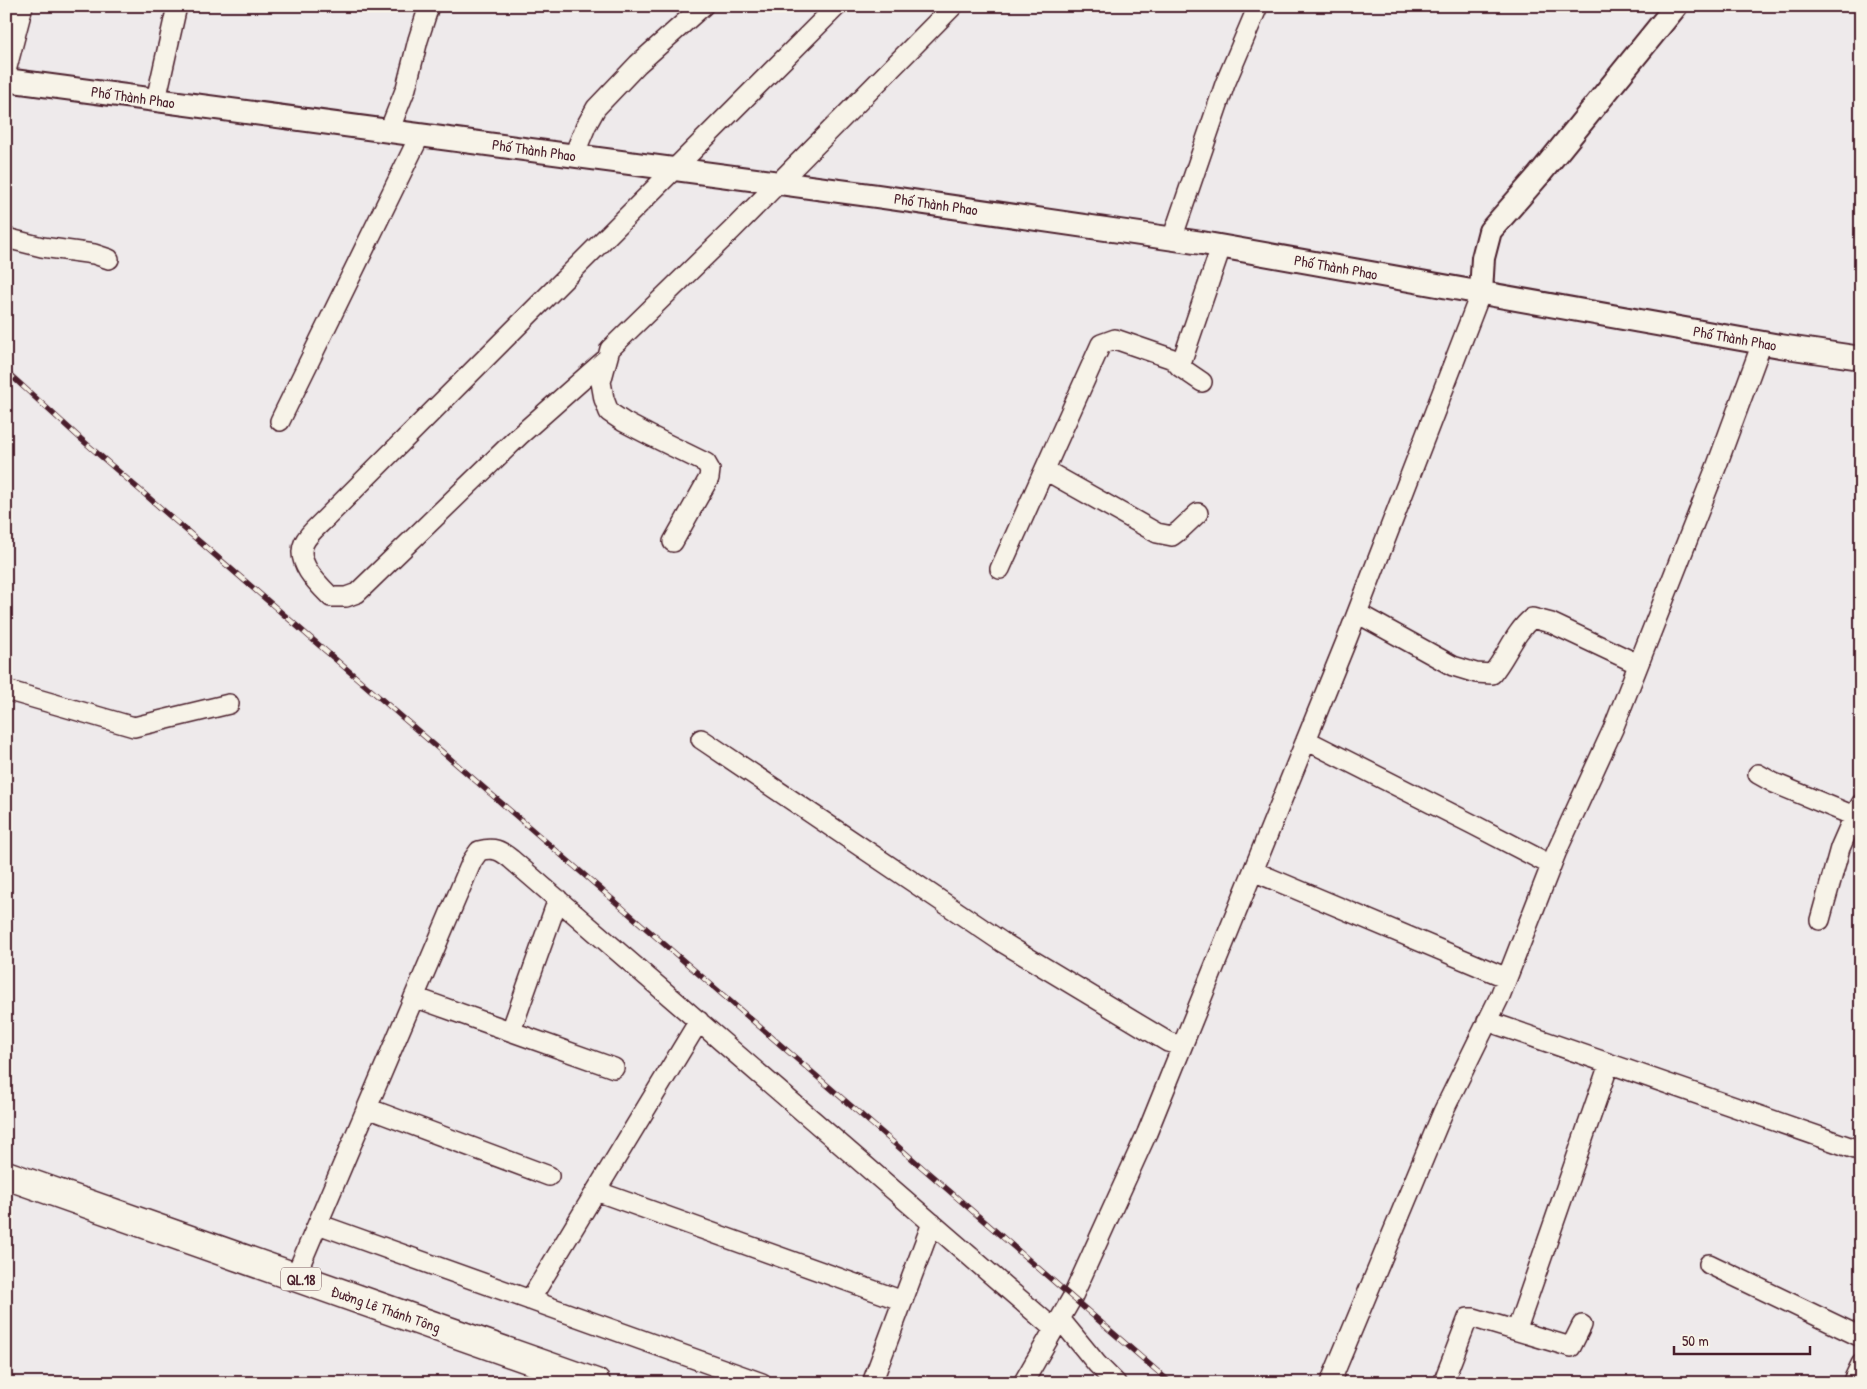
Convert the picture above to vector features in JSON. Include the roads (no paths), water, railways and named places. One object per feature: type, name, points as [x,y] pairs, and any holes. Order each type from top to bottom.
[{"type":"highway","name":"Đường Lê Thánh Tông","points":[[6,1175],[596,1383]]},
{"type":"street","points":[[6,72],[23,6]]},
{"type":"street","points":[[156,100],[177,6]]},
{"type":"street","points":[[389,131],[406,88],[429,6]]},
{"type":"street","points":[[574,156],[586,126],[596,108],[638,64],[703,6]]},
{"type":"street","points":[[607,358],[519,436],[357,593],[346,598],[331,597],[308,570],[302,559],[301,552],[304,542],[325,519],[681,170],[837,6]]},
{"type":"street","points":[[673,542],[709,478],[710,470],[706,463],[624,422],[610,412],[604,400],[601,382],[610,349],[732,230],[773,182],[953,6]]},
{"type":"street","points":[[1172,239],[1225,84],[1258,6]]},
{"type":"street","points":[[1023,1383],[1072,1298],[1147,1133],[1357,613],[1481,292],[1483,258],[1490,231],[1540,175],[1676,6]]},
{"type":"street","name":"Phố Thành Phao","points":[[6,80],[773,182],[1172,239],[1762,343],[1861,358]]},
{"type":"street","points":[[280,421],[420,135]]},
{"type":"street","points":[[6,238],[42,247],[94,254],[109,258]]},
{"type":"street","points":[[1180,367],[1221,247]]},
{"type":"street","points":[[1000,569],[1101,344],[1115,339],[1173,359],[1180,367],[1202,382]]},
{"type":"street","points":[[1330,1383],[1443,1112],[1507,978],[1551,865],[1613,729],[1717,464],[1762,343]]},
{"type":"street","points":[[1044,470],[1157,533],[1172,536],[1198,513]]},
{"type":"street","points":[[1357,613],[1452,666],[1476,673],[1492,674],[1524,624],[1532,618],[1551,623],[1638,664]]},
{"type":"street","points":[[6,690],[134,726],[229,704]]},
{"type":"street","points":[[702,740],[1002,942],[1168,1042],[1182,1046]]},
{"type":"street","points":[[1306,740],[1551,865]]},
{"type":"street","points":[[1758,774],[1774,783],[1857,810],[1840,848],[1820,920]]},
{"type":"street","points":[[295,1277],[472,861],[479,851],[490,848],[499,849],[932,1223],[1057,1324],[1116,1383]]},
{"type":"street","points":[[1253,871],[1507,978]]},
{"type":"street","points":[[511,1032],[558,899]]},
{"type":"street","points":[[414,997],[614,1068]]},
{"type":"street","points":[[530,1300],[699,1021]]},
{"type":"street","points":[[1487,1022],[1861,1151]]},
{"type":"street","points":[[1517,1329],[1609,1064]]},
{"type":"street","points":[[367,1108],[549,1176]]},
{"type":"street","points":[[596,1191],[903,1301]]},
{"type":"street","points":[[872,1383],[932,1223]]},
{"type":"street","points":[[318,1224],[762,1383]]},
{"type":"street","points":[[1709,1264],[1861,1337]]},
{"type":"street","points":[[1443,1383],[1468,1318],[1517,1329],[1571,1347],[1582,1325]]},
{"type":"street","points":[[1852,1383],[1861,1364]]},
{"type":"railway","points":[[6,371],[81,439],[1171,1383]]}]
